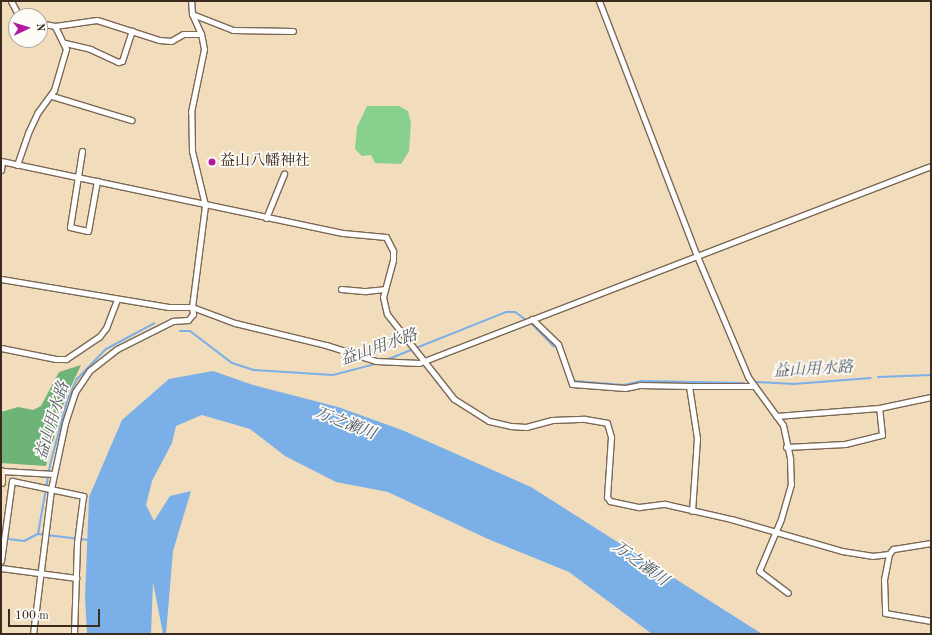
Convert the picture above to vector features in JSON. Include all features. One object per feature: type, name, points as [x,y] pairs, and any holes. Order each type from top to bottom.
[{"type":"street","points":[[33,634],[45,530],[47,489],[75,392],[86,375],[117,350],[173,322],[188,320],[193,314],[192,307],[205,205],[197,178],[190,131],[191,112],[204,49],[201,34],[192,14],[191,1]]},
{"type":"street","points":[[599,1],[697,256],[752,386],[782,425],[791,484],[781,518],[759,571],[788,593]]},
{"type":"street","points":[[192,14],[233,30],[293,31]]},
{"type":"street","points":[[48,25],[55,26],[97,20],[150,38],[171,41],[183,34],[201,34]]},
{"type":"street","points":[[18,165],[28,133],[38,112],[52,96],[66,48],[65,42],[55,26]]},
{"type":"street","points":[[65,42],[90,49],[118,62],[122,61],[132,31]]},
{"type":"street","points":[[52,96],[131,120]]},
{"type":"street","points":[[82,151],[70,227],[88,231],[97,181]]},
{"type":"street","points":[[1,170],[2,161],[198,201],[205,205],[266,218],[343,233],[386,238],[392,251],[393,260],[384,288],[383,297],[387,314],[454,399],[489,421],[517,427],[552,420],[585,419],[607,423],[611,437],[607,497],[610,501],[639,507],[665,504],[731,519],[774,534],[842,552],[872,556],[888,554]]},
{"type":"street","points":[[1,279],[169,307],[192,307],[235,323],[326,345],[376,361],[387,363],[423,361],[931,166]]},
{"type":"street","points":[[266,218],[284,174]]},
{"type":"street","points":[[341,289],[366,291],[384,288]]},
{"type":"street","points":[[1,348],[56,359],[66,359],[99,337],[106,328],[117,299]]},
{"type":"street","points":[[532,319],[558,344],[572,384],[625,388],[640,385],[752,386]]},
{"type":"street","points":[[689,386],[697,438],[692,511]]},
{"type":"street","points":[[776,416],[879,408],[931,397]]},
{"type":"street","points":[[786,447],[845,444],[882,435],[879,408]]},
{"type":"street","points":[[1,482],[2,471],[52,474]]},
{"type":"street","points":[[1,561],[12,481],[83,496],[77,543],[74,634]]},
{"type":"street","points":[[931,543],[893,549],[888,554],[884,579],[885,612],[931,621]]},
{"type":"street","points":[[1,568],[40,575],[76,578]]},
{"type":"green space","points":[[367,106],[399,106],[408,111],[411,123],[409,151],[401,164],[375,163],[371,155],[362,156],[355,149],[357,127]]},
{"type":"green space","points":[[81,365],[65,399],[46,466],[1,463],[1,412],[18,407],[33,410],[41,406],[59,372]]},
{"type":"water","name":"万之瀬川","points":[[213,371],[253,385],[338,407],[402,430],[531,487],[762,634],[652,634],[569,572],[488,539],[388,492],[336,482],[285,456],[250,429],[202,415],[176,426],[172,443],[152,481],[146,505],[154,521],[170,496],[191,491],[173,551],[166,634],[163,634],[153,582],[151,634],[87,634],[85,597],[89,497],[122,420],[169,379]]},
{"type":"waterway","name":"益山用水路","points":[[386,360],[506,312],[515,312],[533,325],[554,347]]},
{"type":"waterway","name":"益山用水路","points":[[38,534],[50,465],[67,401],[77,379],[106,349],[155,323]]},
{"type":"waterway","name":"益山用水路","points":[[180,331],[190,331],[232,363],[253,370],[333,375],[379,363]]},
{"type":"waterway","name":"益山用水路","points":[[571,375],[574,381],[624,385],[641,381],[744,383]]},
{"type":"waterway","name":"益山用水路","points":[[878,377],[931,375]]},
{"type":"waterway","name":"益山用水路","points":[[756,382],[794,384],[871,378]]},
{"type":"waterway","points":[[38,534],[89,540]]},
{"type":"waterway","name":"益山用水路","points":[[8,539],[24,541],[38,534]]},
{"type":"place","name":"益山八幡神社","points":[[212,162]]}]
